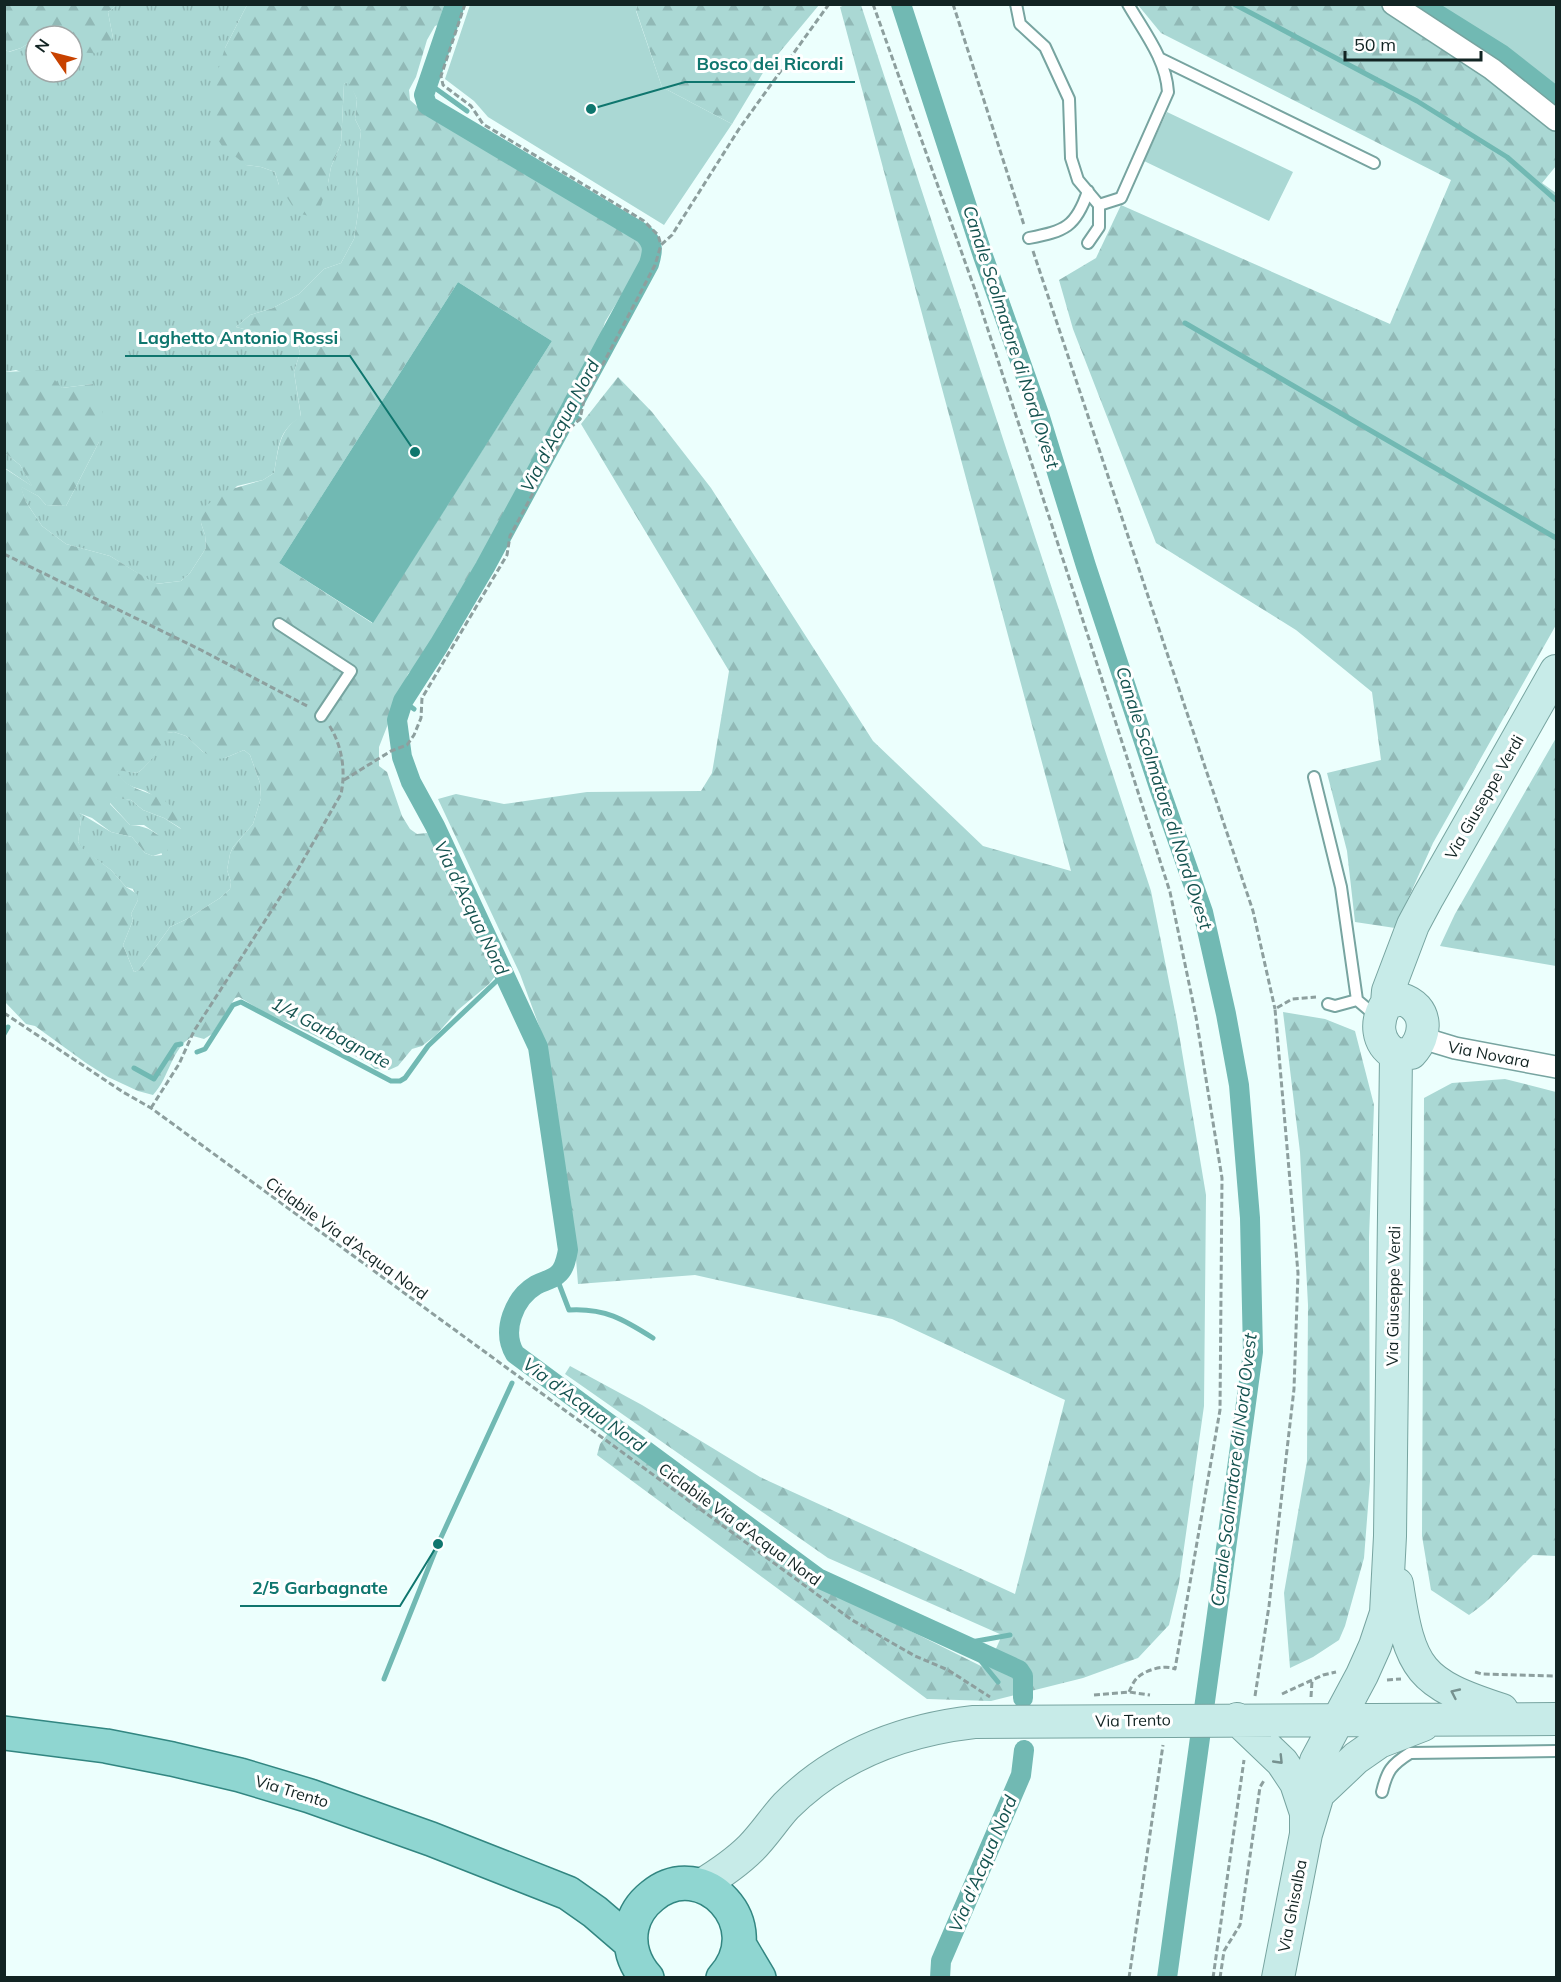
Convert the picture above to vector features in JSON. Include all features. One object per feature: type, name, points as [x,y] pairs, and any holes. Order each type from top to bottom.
[{"type":"main road","name":"Via Trento","points":[[4,1733],[106,1746],[209,1767],[349,1809],[431,1839],[568,1893],[595,1912],[631,1943],[637,1965],[647,1977]]},
{"type":"main road","name":"Via Trento","points":[[568,1893],[624,1900],[647,1900],[666,1887],[689,1884],[700,1886]]},
{"type":"main road","points":[[700,1886],[718,1895],[730,1907],[738,1922],[740,1946],[731,1969],[723,1977]]},
{"type":"main road","points":[[631,1943],[634,1919],[647,1900]]},
{"type":"main road","points":[[740,1946],[759,1977]]},
{"type":"street","points":[[1393,4],[1492,69],[1557,120]]},
{"type":"street","name":"Via Giuseppe Verdi","points":[[1382,1006],[1413,925],[1557,670]]},
{"type":"street","points":[[1382,1006],[1416,1007],[1423,1027],[1422,1038],[1411,1053],[1396,1055],[1383,1043],[1380,1034],[1382,1006]]},
{"type":"street","name":"Via Novara","points":[[1422,1038],[1455,1048],[1557,1067]]},
{"type":"street","name":"Via Giuseppe Verdi","points":[[1336,1714],[1376,1646],[1386,1613],[1390,1536],[1396,1055]]},
{"type":"street","name":"Via Giuseppe Verdi","points":[[1390,1536],[1399,1597],[1409,1646],[1414,1658],[1432,1679],[1463,1697],[1543,1719]]},
{"type":"street","name":"Via Giuseppe Verdi","points":[[1336,1714],[1379,1679],[1396,1629],[1399,1597]]},
{"type":"street","name":"Via Trento","points":[[700,1886],[729,1867],[751,1848],[786,1806],[844,1761],[871,1748],[910,1734],[948,1725],[1169,1712],[1248,1718],[1272,1704],[1336,1714],[1434,1719],[1543,1719]]},
{"type":"street","name":"Via Ghisalba","points":[[1278,1977],[1310,1814],[1336,1714]]},
{"type":"street","name":"Via Ghisalba","points":[[1248,1718],[1296,1783],[1310,1814]]},
{"type":"street","points":[[1310,1814],[1356,1758],[1379,1742],[1434,1719]]},
{"type":"street","name":"Via Trento","points":[[730,1907],[738,1874],[751,1848]]},
{"type":"lane","points":[[1017,4],[1020,24],[1045,47],[1070,99],[1071,158],[1078,180],[1099,206],[1099,227],[1088,243]]},
{"type":"lane","points":[[1099,206],[1121,198],[1168,92],[1167,75],[1128,4]]},
{"type":"lane","points":[[1159,58],[1374,164]]},
{"type":"lane","points":[[1029,238],[1062,229],[1072,223],[1082,210],[1088,191]]},
{"type":"lane","points":[[279,624],[351,671],[321,716]]},
{"type":"lane","points":[[1314,777],[1341,887],[1382,1006],[1332,1005]]},
{"type":"lane","points":[[1382,1792],[1385,1777],[1394,1763],[1410,1754],[1557,1751]]},
{"type":"path","points":[[465,4],[441,76],[443,85],[471,106],[483,124],[644,221],[658,236],[661,245]]},
{"type":"path","points":[[344,780],[391,751],[407,746],[414,735],[421,718],[422,698],[507,555],[510,536],[566,432],[579,418],[584,400],[655,265],[661,245],[672,235],[739,129],[829,4]]},
{"type":"path","points":[[873,4],[974,287],[1170,892],[1196,1017],[1222,1178],[1220,1410],[1175,1669],[1162,1666],[1143,1675],[1136,1679],[1129,1692]]},
{"type":"path","points":[[953,4],[1253,911],[1275,1009],[1299,1273],[1294,1389],[1269,1606],[1248,1718],[1245,1754],[1213,1977]]},
{"type":"path","points":[[4,554],[201,650],[314,709],[332,730],[339,746],[344,780],[341,794],[297,871],[194,1031],[179,1064],[151,1108]]},
{"type":"path","points":[[1275,1009],[1292,999],[1329,996],[1333,998],[1332,1005]]},
{"type":"path","name":"Ciclabile Via d’Acqua Nord","points":[[4,1013],[151,1108],[852,1620],[915,1656],[948,1670],[991,1697]]},
{"type":"path","points":[[1472,1671],[1482,1674],[1557,1676]]},
{"type":"path","points":[[1248,1718],[1284,1694],[1312,1681],[1336,1714]]},
{"type":"path","points":[[1084,1696],[1129,1692],[1169,1712],[1129,1977]]},
{"type":"path","points":[[1220,1977],[1224,1951],[1240,1925],[1260,1787],[1282,1762]]},
{"type":"green space","points":[[637,4],[819,5],[764,71],[732,124],[662,87],[636,10]]},
{"type":"green space","points":[[4,5],[117,5],[108,12],[113,38],[100,52],[84,52],[84,24],[24,24],[24,46],[8,52],[5,49]]},
{"type":"green space","points":[[117,5],[247,5],[225,48],[246,165],[275,172],[279,185],[328,183],[331,167],[341,144],[344,84],[349,81],[357,99],[355,119],[361,131],[356,176],[359,206],[354,239],[341,263],[324,269],[299,294],[273,308],[250,315],[236,327],[297,342],[300,353],[294,372],[301,417],[293,422],[283,434],[274,473],[263,480],[237,486],[201,523],[206,548],[190,573],[181,581],[155,584],[110,556],[66,544],[42,526],[26,502],[20,486],[38,496],[46,505],[66,506],[99,442],[93,384],[62,388],[16,370],[5,372],[4,49],[9,52],[24,46],[24,84],[84,84],[84,37],[113,38],[108,12]]},
{"type":"green space","points":[[247,5],[444,5],[438,25],[435,26],[427,40],[416,77],[409,90],[410,100],[458,133],[524,171],[548,181],[572,201],[623,229],[646,248],[642,261],[605,322],[597,347],[560,412],[522,489],[441,622],[424,656],[408,674],[390,714],[379,747],[379,766],[387,772],[402,816],[410,829],[417,834],[427,833],[431,837],[450,885],[496,975],[489,984],[458,1010],[436,1035],[422,1046],[412,1049],[398,1066],[389,1070],[375,1069],[342,1049],[274,1018],[239,997],[235,998],[212,1034],[204,1039],[193,1036],[180,1048],[153,1095],[138,1091],[108,1077],[35,1026],[26,1024],[5,1002],[4,468],[32,486],[20,465],[5,453],[5,372],[46,370],[62,388],[93,384],[103,409],[99,442],[66,506],[46,505],[38,496],[21,487],[26,502],[42,526],[66,544],[110,556],[156,584],[181,581],[190,573],[206,548],[201,523],[202,509],[225,491],[263,480],[274,473],[284,434],[301,416],[294,372],[300,353],[297,342],[236,327],[250,315],[273,308],[299,294],[324,269],[341,263],[354,239],[359,206],[356,176],[361,131],[355,119],[357,99],[348,82],[344,84],[341,144],[331,167],[320,209],[309,216],[297,213],[279,185],[275,172],[246,165],[222,146],[214,133],[216,77],[225,48]],"holes":[[[458,282],[552,341],[372,623],[279,563]],[[174,732],[186,736],[203,752],[217,759],[244,750],[250,755],[260,783],[261,798],[253,824],[233,847],[230,854],[227,870],[231,882],[230,889],[187,919],[170,927],[139,970],[134,972],[123,945],[133,920],[131,914],[138,900],[137,894],[82,848],[78,842],[81,819],[79,813],[92,818],[111,832],[132,837],[145,853],[153,856],[168,851],[168,845],[155,833],[147,828],[130,825],[110,804],[110,797],[131,800],[143,810],[164,818],[182,829],[172,807],[158,797],[134,788],[121,778],[117,770],[137,773],[154,755],[167,733]]]},
{"type":"green space","points":[[470,5],[637,5],[636,11],[662,87],[732,124],[664,225],[488,117],[474,101],[445,79]]},
{"type":"green space","points":[[861,5],[1151,891],[1177,1022],[1206,1195],[1204,1406],[1179,1583],[1169,1625],[1138,1658],[1083,1678],[991,1701],[927,1699],[597,1455],[600,1444],[609,1432],[814,1583],[987,1669],[1002,1635],[828,1558],[565,1374],[570,1366],[642,1405],[760,1477],[1015,1594],[1065,1400],[892,1319],[695,1275],[578,1284],[545,1042],[520,974],[438,799],[456,794],[504,804],[587,792],[701,791],[712,773],[729,671],[581,424],[618,377],[652,412],[711,488],[873,741],[983,846],[1071,871],[840,7]]},
{"type":"green space","points":[[1138,5],[1380,5],[1482,71],[1556,129],[1556,166],[1542,183],[1556,193],[1556,625],[1433,843],[1395,928],[1355,922],[1347,851],[1327,773],[1381,760],[1372,692],[1296,630],[1156,543],[1073,329],[1059,280],[1096,258],[1121,205],[1390,324],[1451,180],[1161,33]]},
{"type":"green space","points":[[1408,5],[1556,5],[1556,108]]},
{"type":"green space","points":[[1167,112],[1293,172],[1269,221],[1144,161]]},
{"type":"green space","points":[[5,453],[20,465],[33,487],[5,468]]},
{"type":"green space","points":[[174,732],[186,736],[203,752],[225,758],[244,750],[250,755],[260,783],[261,798],[253,824],[233,847],[230,854],[227,870],[231,882],[230,889],[187,919],[170,927],[139,970],[134,972],[123,945],[133,920],[131,914],[138,900],[133,889],[126,887],[111,870],[82,849],[78,842],[81,819],[78,812],[111,832],[132,837],[145,853],[153,856],[162,855],[157,834],[144,825],[130,825],[110,803],[110,796],[131,800],[143,810],[164,818],[181,829],[153,796],[124,782],[116,769],[137,773],[154,755],[166,733]]},
{"type":"green space","points":[[1556,738],[1556,966],[1440,946],[1455,914]]},
{"type":"green space","points":[[1283,1012],[1325,1019],[1355,1031],[1374,1105],[1369,1238],[1370,1481],[1364,1558],[1339,1640],[1313,1657],[1290,1668],[1284,1593],[1307,1461],[1308,1305],[1300,1152]]},
{"type":"green space","points":[[1505,1079],[1556,1092],[1556,1556],[1533,1555],[1469,1615],[1431,1590],[1422,1536],[1424,1098],[1452,1083]]},
{"type":"shaded area","points":[[458,282],[552,341],[373,623],[279,563]]},
{"type":"waterway","name":"Via d'Acqua Nord","points":[[455,4],[424,95],[427,105],[644,234],[652,248],[649,264],[485,567],[403,701],[397,720],[402,757],[411,782],[435,826],[538,1047],[568,1250],[560,1273],[536,1285],[521,1298],[516,1306],[510,1325],[511,1345],[515,1354],[818,1578],[1019,1670],[1023,1676],[1023,1698]]},
{"type":"waterway","name":"Canale Scolmatore di Nord Ovest","points":[[901,4],[983,256],[1039,414],[1086,566],[1159,787],[1203,912],[1239,1085],[1250,1218],[1253,1352],[1167,1978]]},
{"type":"waterway","points":[[1234,4],[1417,101],[1507,157],[1556,200]]},
{"type":"waterway","points":[[1421,4],[1501,54],[1556,97]]},
{"type":"waterway","points":[[428,83],[467,111]]},
{"type":"waterway","points":[[1185,323],[1556,538]]},
{"type":"waterway","points":[[569,414],[579,419]]},
{"type":"waterway","points":[[403,701],[414,709]]},
{"type":"waterway","name":"1/4 Garbagnate","points":[[197,1052],[205,1049],[233,1005],[241,1002],[391,1081],[400,1081],[405,1078],[428,1046],[504,974]]},
{"type":"waterway","points":[[4,1034],[8,1027]]},
{"type":"waterway","name":"1/4 Garbagnate","points":[[134,1068],[154,1079],[176,1045],[181,1044]]},
{"type":"waterway","points":[[556,1276],[569,1310],[593,1311],[613,1316],[653,1338]]},
{"type":"waterway","name":"Via d'Acqua Nord","points":[[522,1365],[525,1361]]},
{"type":"waterway","points":[[384,1679],[438,1544],[512,1383]]},
{"type":"waterway","points":[[960,1644],[1010,1635]]},
{"type":"waterway","points":[[971,1649],[998,1682]]},
{"type":"waterway","name":"Via d'Acqua Nord","points":[[940,1978],[941,1961],[1021,1775],[1024,1750]]},
{"type":"place","name":"Bosco dei Ricordi","points":[[591,109]]},
{"type":"place","name":"Laghetto Antonio Rossi","points":[[415,452]]},
{"type":"place","name":"2/5 Garbagnate","points":[[438,1544]]}]
